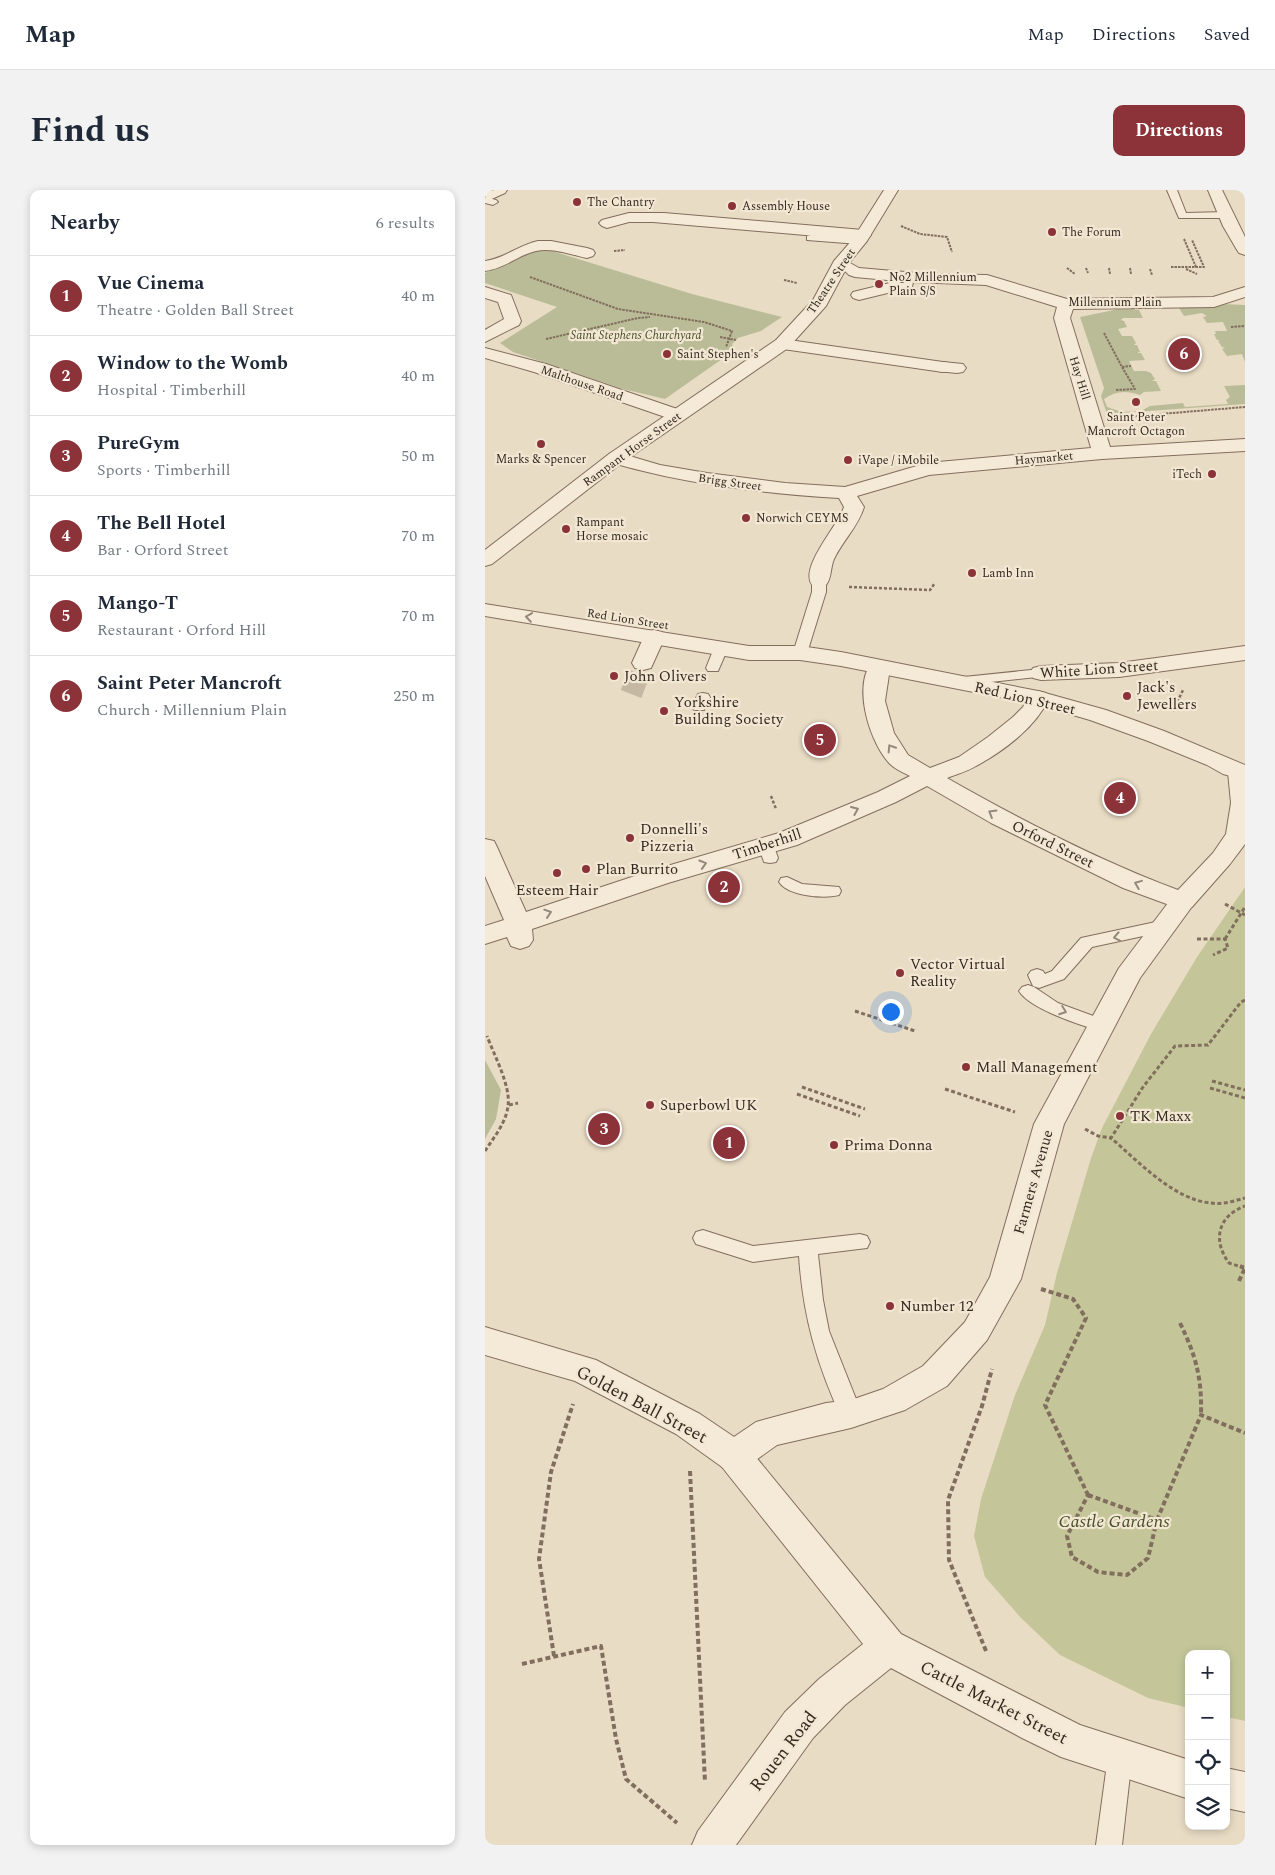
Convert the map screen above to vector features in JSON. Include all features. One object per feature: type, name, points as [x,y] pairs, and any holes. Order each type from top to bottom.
[{"type":"street","name":"Theatre Street","points":[[782,344],[820,302],[842,261],[861,238],[891,190]]},
{"type":"street","points":[[1215,190],[1245,250]]},
{"type":"street","points":[[607,223],[622,217],[648,218],[747,224],[861,238]]},
{"type":"street","points":[[490,266],[533,246],[542,245],[587,253]]},
{"type":"street","name":"Millennium Plain","points":[[850,268],[855,272],[929,279]]},
{"type":"street","name":"Millennium Plain","points":[[859,295],[929,279],[958,276],[987,280],[1067,304],[1213,302],[1245,292]]},
{"type":"street","points":[[485,292],[505,299],[513,321],[486,348]]},
{"type":"street","name":"Hay Hill","points":[[1067,304],[1061,318],[1102,453]]},
{"type":"street","points":[[782,344],[869,360],[950,368]]},
{"type":"street","name":"Rampant Horse Street","points":[[485,560],[616,458],[782,344]]},
{"type":"street","name":"Malthouse Road","points":[[486,348],[677,415]]},
{"type":"street","name":"Haymarket","points":[[846,493],[927,469],[1102,453],[1245,445]]},
{"type":"street","name":"Brigg Street","points":[[616,458],[657,470],[707,479],[785,489],[846,493]]},
{"type":"street","points":[[819,584],[819,572],[827,552],[848,524],[854,507],[846,493]]},
{"type":"street","name":"Red Lion Street","points":[[485,593],[517,596],[556,608],[757,638],[800,653],[1038,698],[1098,716],[1243,768]]},
{"type":"street","name":"Red Lion Street","points":[[485,610],[654,637],[717,658],[749,653],[800,653]]},
{"type":"street","points":[[643,663],[654,637]]},
{"type":"street","name":"White Lion Street","points":[[1041,673],[1119,670],[1245,653]]},
{"type":"street","name":"Orford Street","points":[[879,668],[874,701],[882,733],[899,760],[1000,818],[1132,882],[1183,901]]},
{"type":"street","name":"Timberhill","points":[[485,935],[519,932],[768,852],[788,839],[887,797],[929,776],[967,762],[1021,722],[1033,709],[1038,698]]},
{"type":"street","name":"Farmers Avenue","points":[[734,1456],[768,1432],[851,1414],[893,1400],[935,1376],[976,1331],[1005,1279],[1049,1124],[1101,1025],[1128,976],[1150,943],[1183,901],[1217,863],[1237,836],[1244,805],[1243,768]]},
{"type":"street","points":[[485,847],[519,932]]},
{"type":"street","name":"Golden Ball Street","points":[[485,1340],[585,1370],[688,1424],[734,1456],[888,1647]]},
{"type":"street","name":"Cattle Market Street","points":[[888,1647],[1008,1711],[1075,1742],[1185,1779]]},
{"type":"street","name":"Rouen Road","points":[[712,1845],[799,1725],[832,1692],[888,1647]]},
{"type":"street","points":[[1230,1789],[1245,1792]]},
{"type":"lane","points":[[1171,190],[1182,216],[1226,215]]},
{"type":"lane","points":[[811,238],[861,238]]},
{"type":"lane","points":[[800,653],[819,584]]},
{"type":"lane","name":"White Lion Street","points":[[953,682],[1041,673]]},
{"type":"lane","points":[[787,882],[799,889],[833,891]]},
{"type":"lane","points":[[1037,976],[1039,982],[1058,975],[1087,942],[1165,926]]},
{"type":"lane","points":[[1028,991],[1052,1007],[1101,1025]]},
{"type":"lane","points":[[703,1238],[753,1254],[860,1242]]},
{"type":"lane","points":[[808,1247],[811,1291],[819,1330],[830,1365],[851,1414]]},
{"type":"lane","points":[[1109,1845],[1119,1758]]},
{"type":"path","points":[[905,222],[899,224],[921,234],[935,236]]},
{"type":"path","points":[[490,266],[554,285],[581,298],[655,316],[697,320],[718,326],[732,331],[729,339]]},
{"type":"path","points":[[1171,267],[1204,267]]},
{"type":"path","points":[[1067,268],[1075,274]]},
{"type":"path","points":[[1086,268],[1088,273]]},
{"type":"path","points":[[1109,268],[1110,274]]},
{"type":"path","points":[[1130,268],[1131,274]]},
{"type":"path","points":[[1151,269],[1152,275]]},
{"type":"path","points":[[1186,269],[1198,274]]},
{"type":"path","points":[[486,348],[655,316]]},
{"type":"path","points":[[672,318],[673,323]]},
{"type":"path","points":[[1224,327],[1245,326]]},
{"type":"path","points":[[1104,333],[1122,367],[1131,366]]},
{"type":"path","points":[[1118,417],[1245,407]]},
{"type":"path","points":[[819,584],[930,590],[935,584]]},
{"type":"path","points":[[771,796],[776,809]]},
{"type":"path","points":[[1213,955],[1227,948],[1225,939],[1245,908]]},
{"type":"path","points":[[1192,938],[1225,939]]},
{"type":"path","points":[[1245,1000],[1241,1002],[1208,1045],[1175,1046],[1143,1087],[1111,1138],[1148,1168],[1164,1184],[1204,1203],[1231,1202],[1245,1198]]},
{"type":"path","points":[[855,1011],[915,1031]]},
{"type":"path","points":[[485,1151],[500,1128],[509,1104],[503,1080],[487,1036]]},
{"type":"path","points":[[1212,1081],[1245,1090]]},
{"type":"path","points":[[802,1087],[865,1109]]},
{"type":"path","points":[[1210,1088],[1245,1098]]},
{"type":"path","points":[[945,1089],[985,1102]]},
{"type":"path","points":[[797,1094],[860,1116]]},
{"type":"path","points":[[509,1104],[518,1103]]},
{"type":"path","points":[[1239,1281],[1245,1268],[1229,1263],[1219,1247],[1218,1234],[1227,1217],[1245,1206]]},
{"type":"path","points":[[1005,1279],[1073,1299],[1086,1318],[1045,1405],[1088,1495],[1157,1520]]},
{"type":"path","points":[[1088,1495],[1067,1536],[1072,1557],[1098,1572],[1127,1575],[1148,1558],[1157,1520],[1201,1415],[1203,1385],[1196,1355],[1180,1323]]},
{"type":"path","points":[[976,1331],[994,1365],[982,1406],[948,1500],[949,1560],[1008,1711]]},
{"type":"path","points":[[554,1656],[539,1559],[551,1472],[585,1370]]},
{"type":"path","points":[[1201,1415],[1245,1433]]},
{"type":"path","points":[[688,1424],[705,1786]]},
{"type":"path","points":[[522,1664],[601,1646],[616,1740],[626,1779],[679,1825]]},
{"type":"green space","name":"Saint Stephens Churchyard","points":[[539,247],[692,294],[782,317],[761,331],[738,338],[732,344],[735,350],[665,399],[623,389],[513,352],[500,343],[557,307],[485,283],[485,273]]},
{"type":"green space","points":[[1221,304],[1245,305],[1245,362],[1242,354],[1227,356],[1222,349],[1225,348],[1218,341],[1220,340],[1217,340],[1214,334],[1216,334],[1215,331],[1227,331],[1223,322],[1207,323],[1203,317],[1207,316],[1202,313],[1184,316],[1179,308]]},
{"type":"green space","points":[[1138,305],[1134,310],[1139,310],[1143,318],[1123,318],[1121,320],[1124,321],[1127,327],[1118,329],[1122,336],[1132,336],[1136,343],[1134,345],[1137,345],[1140,352],[1138,353],[1141,353],[1145,360],[1129,361],[1134,371],[1151,373],[1155,379],[1152,381],[1156,381],[1161,391],[1144,392],[1140,395],[1130,392],[1112,394],[1104,399],[1107,407],[1122,412],[1141,411],[1150,406],[1183,403],[1185,407],[1228,404],[1226,400],[1230,397],[1224,386],[1245,385],[1245,404],[1107,414],[1101,396],[1104,388],[1080,317]]},
{"type":"green space","name":"Castle Gardens","points":[[1245,887],[1245,1721],[1230,1718],[1230,1650],[1185,1650],[1185,1707],[1148,1698],[1060,1655],[1021,1618],[985,1577],[974,1536],[981,1499],[1015,1395],[1045,1325],[1057,1273],[1091,1158],[1102,1128],[1151,1034],[1197,957]]},
{"type":"green space","points":[[485,1060],[501,1090],[496,1119],[485,1139]]},
{"type":"tunnel","points":[[631,694],[643,663]]},
{"type":"place","name":"The Chantry","points":[[577,202]]},
{"type":"place","name":"Assembly House","points":[[732,206]]},
{"type":"place","name":"The Forum","points":[[1052,232]]},
{"type":"place","name":"No̱2 Millennium Plain S/S","points":[[879,284]]},
{"type":"place","name":"Saint Stephen's","points":[[667,354]]},
{"type":"place","name":"Saint Peter Mancroft","points":[[1184,354]]},
{"type":"place","name":"Saint Peter Mancroft Octagon","points":[[1136,402]]},
{"type":"place","name":"Marks & Spencer","points":[[541,444]]},
{"type":"place","name":"iVape / iMobile","points":[[848,460]]},
{"type":"place","name":"iTech","points":[[1212,474]]},
{"type":"place","name":"Norwich CEYMS","points":[[746,518]]},
{"type":"place","name":"Rampant Horse mosaic","points":[[566,529]]},
{"type":"place","name":"Lamb Inn","points":[[972,573]]},
{"type":"place","name":"John Olivers","points":[[614,676]]},
{"type":"place","name":"Jack's Jewellers","points":[[1127,696]]},
{"type":"place","name":"Yorkshire Building Society","points":[[664,711]]},
{"type":"place","name":"Mango-T","points":[[820,740]]},
{"type":"place","name":"The Bell Hotel","points":[[1120,798]]},
{"type":"place","name":"Donnelli's Pizzeria","points":[[630,838]]},
{"type":"place","name":"Plan Burrito","points":[[586,869]]},
{"type":"place","name":"Esteem Hair","points":[[557,873]]},
{"type":"place","name":"Window to the Womb","points":[[724,887]]},
{"type":"place","name":"Vector Virtual Reality","points":[[900,973]]},
{"type":"place","name":"Mall Management","points":[[966,1067]]},
{"type":"place","name":"Superbowl UK","points":[[650,1105]]},
{"type":"place","name":"TK Maxx","points":[[1120,1116]]},
{"type":"place","name":"PureGym","points":[[604,1129]]},
{"type":"place","name":"Vue Cinema","points":[[729,1143]]},
{"type":"place","name":"Prima Donna","points":[[834,1145]]},
{"type":"place","name":"Number 12","points":[[890,1306]]}]
